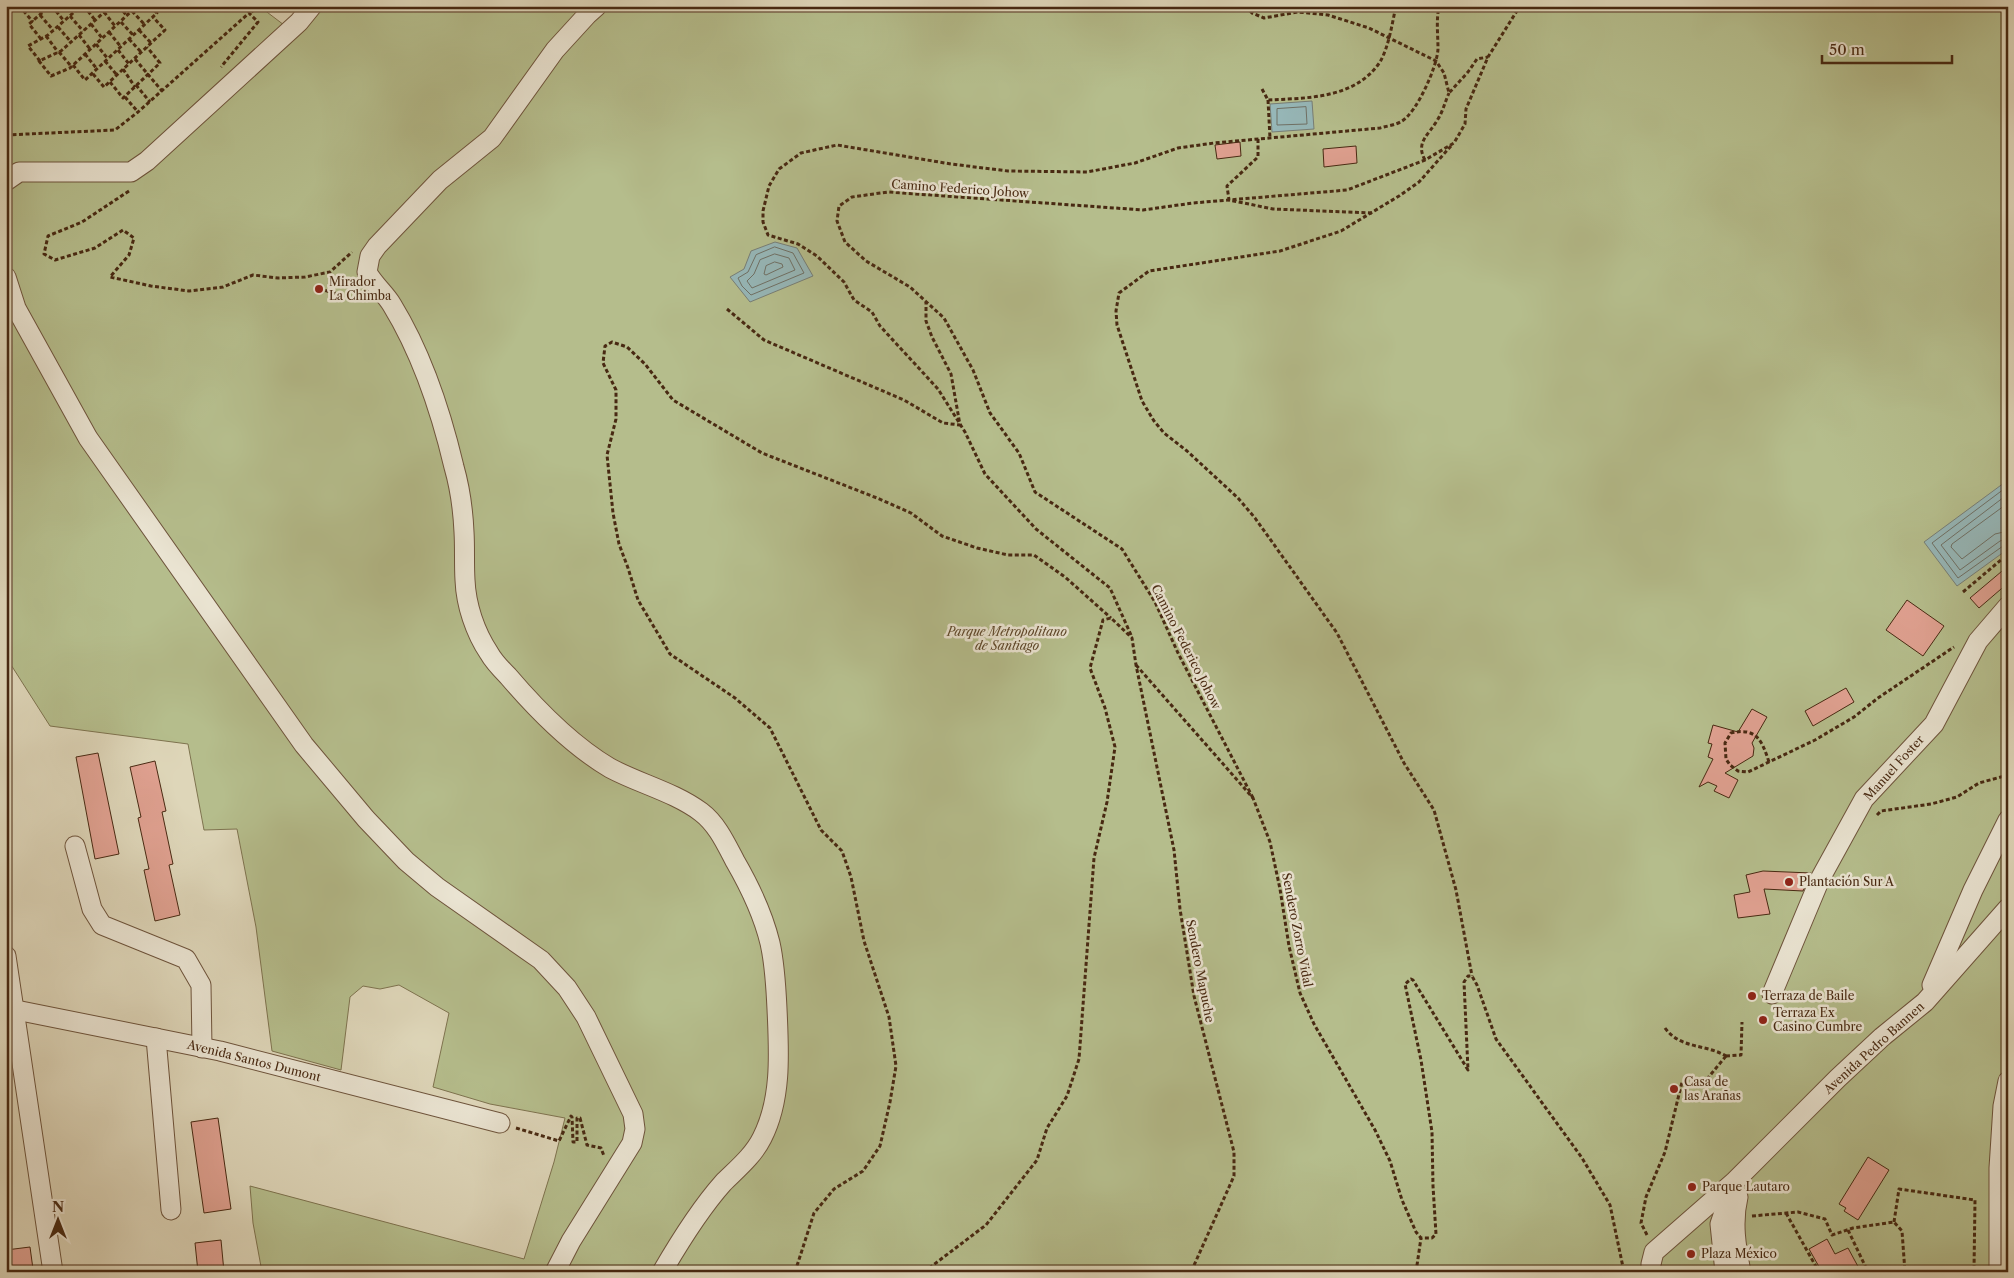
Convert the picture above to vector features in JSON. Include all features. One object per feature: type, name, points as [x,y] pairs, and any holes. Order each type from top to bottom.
[{"type":"street","points":[[6,181],[19,172],[131,172],[147,161],[299,22],[312,6]]},
{"type":"street","points":[[597,6],[555,50],[492,138],[440,180],[377,246],[370,256],[367,272],[392,304],[407,331],[442,423],[460,492],[468,605],[477,632],[490,656],[522,693],[585,752],[611,768],[681,800],[704,814],[722,836],[745,878],[757,903],[770,944],[775,975],[778,1073],[776,1098],[770,1120],[762,1139],[754,1151],[723,1183],[690,1224],[662,1272]]},
{"type":"street","points":[[6,277],[16,308],[88,438],[304,745],[366,819],[406,861],[438,887],[541,960],[567,988],[586,1017],[633,1114],[635,1129],[632,1143],[571,1241],[555,1272]]},
{"type":"street","name":"Manuel Foster","points":[[1772,994],[1820,879],[1864,799],[1934,724],[1978,641],[2008,606]]},
{"type":"street","points":[[1925,1002],[1973,890],[2008,820]]},
{"type":"street","points":[[75,846],[92,909],[102,925],[186,959],[201,984],[202,1048]]},
{"type":"street","name":"Avenida Pedro Bannen","points":[[1654,1252],[1739,1183],[1838,1078],[1882,1037],[1925,1002],[2008,908]]},
{"type":"street","points":[[6,956],[10,1009],[53,1272]]},
{"type":"street","name":"Avenida Santos Dumont","points":[[10,1009],[202,1048],[500,1123]]},
{"type":"street","points":[[156,1038],[171,1210]]},
{"type":"street","points":[[2000,1272],[1999,1168],[2003,1106],[2008,1081]]},
{"type":"street","points":[[1739,1183],[1735,1220],[1736,1247],[1741,1272]]},
{"type":"street","name":"Avenida Pedro Bannen","points":[[1725,1272],[1720,1224],[1739,1183]]},
{"type":"street","points":[[1683,1227],[1703,1228],[1714,1235],[1721,1244]]},
{"type":"street","points":[[1651,1272],[1654,1252]]},
{"type":"path","points":[[26,6],[22,9],[33,22]]},
{"type":"path","points":[[36,6],[53,30]]},
{"type":"path","points":[[41,39],[29,24],[51,6],[64,22]]},
{"type":"path","points":[[72,6],[76,11]]},
{"type":"path","points":[[95,20],[82,6],[46,36],[28,46],[51,76],[72,66],[137,6]]},
{"type":"path","points":[[119,6],[127,16]]},
{"type":"path","points":[[46,36],[85,80],[153,17],[156,13],[150,6]]},
{"type":"path","points":[[1246,6],[1252,13],[1264,18],[1298,12],[1328,15],[1369,28],[1436,61],[1444,73],[1449,93]]},
{"type":"path","points":[[1268,100],[1334,95],[1366,77],[1380,61],[1388,39],[1396,6]]},
{"type":"path","points":[[1136,666],[1132,638],[1110,588],[1036,529],[985,474],[960,425],[938,389],[880,326],[872,312],[854,300],[844,282],[817,256],[798,244],[768,235],[763,222],[763,210],[769,186],[779,169],[801,153],[837,145],[950,164],[1008,171],[1086,172],[1134,163],[1178,148],[1380,128],[1402,121],[1417,106],[1436,61],[1439,6]]},
{"type":"path","points":[[1520,6],[1488,57],[1466,108],[1465,124],[1454,143],[1418,182],[1341,231],[1280,251],[1149,271],[1119,293],[1116,311],[1117,325],[1142,401],[1154,421],[1164,433],[1187,451],[1238,498],[1255,518],[1337,633],[1404,763],[1434,810],[1456,890],[1472,976],[1477,984],[1496,1040],[1582,1158],[1610,1204],[1624,1272]]},
{"type":"path","points":[[40,60],[59,52],[108,7]]},
{"type":"path","points":[[132,11],[145,25]]},
{"type":"path","points":[[104,12],[115,26]]},
{"type":"path","points":[[6,135],[115,130],[150,102],[249,12],[258,22],[215,75]]},
{"type":"path","points":[[70,16],[83,31]]},
{"type":"path","points":[[93,74],[104,87],[152,43],[165,30],[153,17]]},
{"type":"path","points":[[121,22],[133,35]]},
{"type":"path","points":[[91,24],[102,38]]},
{"type":"path","points":[[58,27],[70,42]]},
{"type":"path","points":[[139,30],[152,43]]},
{"type":"path","points":[[109,32],[129,64]]},
{"type":"path","points":[[78,35],[90,49]]},
{"type":"path","points":[[129,39],[141,52]]},
{"type":"path","points":[[96,44],[117,75]]},
{"type":"path","points":[[125,97],[160,63],[147,47]]},
{"type":"path","points":[[85,54],[97,69]]},
{"type":"path","points":[[1425,160],[1420,151],[1422,143],[1439,118],[1449,93],[1478,58],[1488,57]]},
{"type":"path","points":[[135,58],[162,91]]},
{"type":"path","points":[[123,70],[150,102]]},
{"type":"path","points":[[110,82],[138,112]]},
{"type":"path","points":[[1262,90],[1268,100],[1270,138]]},
{"type":"path","points":[[1258,139],[1258,157],[1227,186],[1228,200],[1273,208],[1372,213]]},
{"type":"path","name":"Camino Federico Johow","points":[[1253,798],[1178,653],[1155,602],[1122,549],[1035,492],[1019,453],[990,413],[973,370],[944,318],[910,287],[866,260],[845,242],[837,221],[839,206],[852,197],[888,192],[1142,210],[1228,200],[1347,190],[1425,160],[1454,143]]},
{"type":"path","points":[[135,186],[82,222],[48,236],[44,254],[56,260],[94,248],[123,230],[134,238],[129,255],[110,277],[150,286],[189,291],[223,287],[253,275],[296,278],[330,272],[355,250]]},
{"type":"path","points":[[319,289],[339,294]]},
{"type":"path","points":[[926,302],[926,321],[951,374],[960,425]]},
{"type":"path","points":[[727,308],[764,340],[904,400],[943,423],[960,425]]},
{"type":"path","points":[[795,1272],[814,1213],[834,1189],[863,1171],[880,1146],[896,1066],[889,1017],[864,941],[851,877],[842,851],[821,830],[770,728],[735,698],[670,654],[638,600],[618,544],[613,513],[607,455],[616,419],[616,390],[603,363],[605,346],[612,342],[626,347],[645,364],[673,400],[762,453],[877,498],[910,514],[942,536],[978,548],[1008,555],[1034,555],[1065,577],[1132,638]]},
{"type":"path","points":[[1963,592],[2008,554]]},
{"type":"path","points":[[924,1272],[986,1225],[1037,1160],[1048,1128],[1067,1096],[1079,1059],[1094,858],[1107,802],[1115,747],[1105,708],[1090,668],[1102,620],[1111,618]]},
{"type":"path","points":[[1769,762],[1763,744],[1758,737],[1739,731],[1731,733],[1725,743],[1724,751],[1730,765],[1738,771],[1748,772],[1778,758],[1815,740],[1854,717],[1878,698],[1964,641],[1978,641]]},
{"type":"path","name":"Sendero Zorro Vidal","points":[[1136,666],[1253,798],[1270,842],[1289,946],[1300,993],[1314,1024],[1375,1130],[1390,1161],[1402,1200],[1416,1232],[1422,1238]]},
{"type":"path","name":"Sendero Mapuche","points":[[1136,666],[1174,850],[1180,909],[1194,996],[1234,1152],[1234,1176],[1191,1272]]},
{"type":"path","points":[[1852,819],[1874,819],[1880,811],[1931,804],[1957,797],[1979,783],[2008,774]]},
{"type":"path","points":[[1416,1272],[1422,1238],[1432,1238],[1436,1234],[1432,1132],[1421,1060],[1405,984],[1410,979],[1414,980],[1468,1070],[1464,982],[1468,976],[1472,976]]},
{"type":"path","points":[[1664,1028],[1671,1037],[1693,1047],[1718,1051],[1726,1056],[1741,1055],[1742,1022]]},
{"type":"path","points":[[1654,1252],[1641,1223],[1646,1197],[1664,1152],[1682,1082],[1702,1085],[1726,1056]]},
{"type":"path","points":[[500,1123],[559,1141],[570,1116],[572,1117],[573,1142],[577,1142],[577,1118],[580,1118],[588,1145],[601,1148],[611,1178]]},
{"type":"path","points":[[1894,1222],[1899,1190],[1975,1200],[1974,1270],[1966,1272]]},
{"type":"path","points":[[1755,1216],[1798,1212],[1824,1219],[1832,1235],[1848,1230],[1894,1222]]},
{"type":"path","points":[[1786,1213],[1818,1272]]},
{"type":"path","points":[[1894,1222],[1902,1231],[1905,1272]]},
{"type":"path","points":[[1848,1230],[1868,1272]]},
{"type":"green space","name":"Parque Metropolitano de Santiago","points":[[6,6],[259,6],[284,25],[300,6],[2008,6],[2008,1272],[262,1272],[253,1223],[250,1186],[524,1259],[554,1162],[565,1118],[490,1104],[433,1087],[449,1013],[399,985],[380,989],[363,986],[350,997],[341,1070],[272,1051],[256,927],[237,829],[204,830],[188,744],[50,726],[6,657]]},
{"type":"water","points":[[1312,101],[1314,129],[1272,132],[1270,104]]},
{"type":"water","points":[[775,242],[797,248],[813,276],[750,302],[730,277],[744,269],[751,251]]},
{"type":"water","points":[[2008,480],[2008,549],[1957,586],[1924,542]]},
{"type":"building","points":[[1240,142],[1241,156],[1217,159],[1215,145]]},
{"type":"building","points":[[1356,146],[1357,163],[1324,167],[1323,149]]},
{"type":"building","points":[[2008,566],[2008,583],[1979,608],[1970,598]]},
{"type":"building","points":[[1907,600],[1944,626],[1923,656],[1886,630]]},
{"type":"building","points":[[1846,688],[1854,702],[1813,726],[1805,711]]},
{"type":"building","points":[[1752,709],[1767,717],[1752,743],[1754,748],[1753,756],[1725,773],[1738,780],[1729,798],[1714,791],[1717,786],[1708,782],[1699,787],[1713,759],[1708,757],[1712,744],[1708,743],[1713,725],[1738,732]]},
{"type":"building","points":[[98,753],[119,854],[95,859],[76,757]]},
{"type":"building","points":[[155,761],[166,811],[162,812],[173,864],[169,865],[180,915],[155,921],[144,870],[149,869],[138,818],[141,817],[130,767]]},
{"type":"building","points":[[1763,871],[1811,873],[1803,891],[1764,889],[1770,914],[1738,918],[1734,895],[1750,892],[1746,875]]},
{"type":"building","points":[[218,1118],[231,1209],[204,1213],[191,1122]]},
{"type":"building","points":[[1868,1157],[1889,1170],[1858,1220],[1844,1211],[1846,1208],[1839,1204]]},
{"type":"building","points":[[1827,1239],[1835,1254],[1848,1248],[1861,1272],[1822,1272],[1809,1249]]},
{"type":"building","points":[[221,1240],[224,1272],[198,1272],[195,1243]]},
{"type":"building","points":[[30,1247],[33,1269],[29,1270],[30,1272],[6,1272],[6,1250]]},
{"type":"railway","points":[[247,6],[259,16]]},
{"type":"place","name":"Mirador La Chimba","points":[[319,289]]},
{"type":"place","name":"Plantación Sur A","points":[[1789,882]]},
{"type":"place","name":"Terraza de Baile","points":[[1752,996]]},
{"type":"place","name":"Terraza Ex Casino Cumbre","points":[[1763,1020]]},
{"type":"place","name":"Casa de las Arañas","points":[[1674,1089]]},
{"type":"place","name":"Parque Lautaro","points":[[1692,1187]]},
{"type":"place","name":"Plaza México","points":[[1691,1254]]}]
